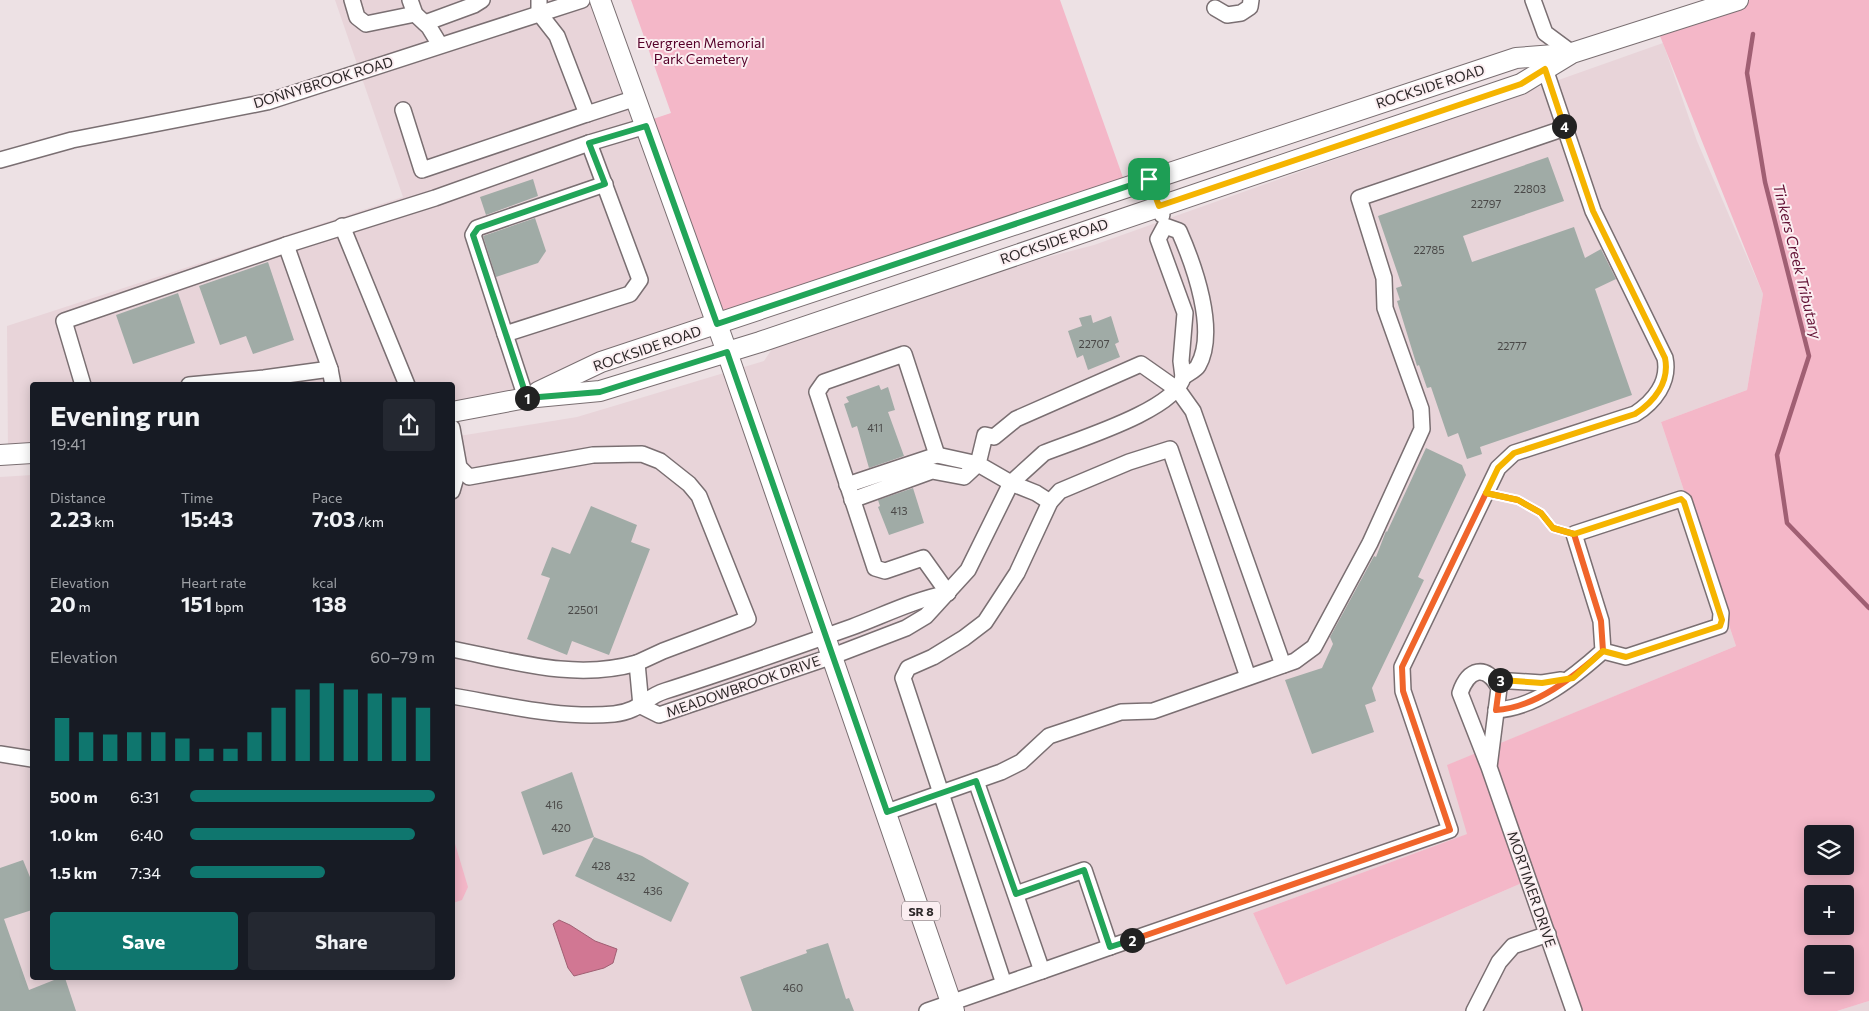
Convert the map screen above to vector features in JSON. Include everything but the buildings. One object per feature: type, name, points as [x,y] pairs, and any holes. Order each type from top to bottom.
[{"type":"main road","name":"SR 8","points":[[600,0],[727,352],[953,1007]]},
{"type":"main road","name":"ROCKSIDE ROAD","points":[[526,398],[601,362],[1516,58],[1572,53],[1738,0]]},
{"type":"main road","name":"ROCKSIDE ROAD","points":[[455,411],[526,398],[600,392],[727,352],[1521,84],[1572,53]]},
{"type":"main road","points":[[0,455],[30,453]]},
{"type":"street","points":[[352,0],[357,17],[366,24],[417,12],[474,5],[482,0]]},
{"type":"street","name":"DONNYBROOK ROAD","points":[[0,160],[72,140],[267,102],[440,45],[539,7],[582,0]]},
{"type":"street","points":[[1215,8],[1227,15],[1241,13],[1250,7],[1251,0]]},
{"type":"street","points":[[1533,0],[1545,33],[1572,53]]},
{"type":"street","points":[[539,7],[557,36],[587,114]]},
{"type":"street","points":[[417,12],[440,45]]},
{"type":"street","points":[[927,1011],[953,1007],[1004,984],[1450,830],[1403,691],[1402,667],[1498,468],[1514,453],[1635,414],[1647,406],[1660,389],[1667,367],[1665,358],[1593,211],[1545,69]]},
{"type":"street","points":[[404,110],[422,170],[636,98]]},
{"type":"street","points":[[82,382],[64,321],[342,226],[435,198],[589,143],[646,126]]},
{"type":"street","points":[[887,812],[976,781],[1021,762],[1049,736],[1121,712],[1153,710],[1283,665],[1303,657],[1314,647],[1370,544],[1422,430],[1421,409],[1385,308],[1384,278],[1359,198],[1565,128]]},
{"type":"street","points":[[505,334],[630,294],[640,280],[589,143]]},
{"type":"street","points":[[1149,179],[1165,226],[1158,239],[1185,313],[1180,383],[1194,411],[1283,665]]},
{"type":"street","points":[[526,398],[473,235],[478,228],[605,184]]},
{"type":"street","points":[[342,226],[405,382]]},
{"type":"street","name":"MEADOWBROOK DRIVE","points":[[641,706],[659,715],[833,656],[906,628],[926,616],[968,570],[1011,482],[1044,453],[1156,407],[1198,367],[1204,349],[1206,315],[1179,231],[1165,226]]},
{"type":"street","points":[[286,245],[330,369],[332,382]]},
{"type":"street","points":[[937,454],[904,354],[824,382],[817,392],[875,568],[885,571],[923,558],[948,593]]},
{"type":"street","points":[[852,500],[932,471],[964,477],[978,464],[985,434],[994,437],[1016,419],[1141,364],[1180,383]]},
{"type":"street","points":[[221,382],[330,369]]},
{"type":"street","points":[[455,445],[459,467],[455,481]]},
{"type":"street","points":[[1004,984],[903,678],[908,668],[934,656],[964,638],[985,622],[1016,573],[1050,502],[1060,491],[1090,477],[1170,449],[1248,677]]},
{"type":"street","points":[[455,650],[551,670],[613,668],[637,663],[663,651],[748,619],[704,506],[689,484],[660,461],[642,454],[593,455],[475,478],[469,477],[459,467]]},
{"type":"street","points":[[847,485],[937,454],[978,464],[1050,502]]},
{"type":"street","points":[[1681,499],[1684,502],[1721,613],[1720,626],[1626,657],[1603,651],[1601,621],[1574,534],[1681,499]]},
{"type":"street","name":"MEADOWBROOK DRIVE","points":[[455,696],[566,713],[614,714],[641,706],[658,693],[744,666],[882,616],[921,599],[948,593]]},
{"type":"street","points":[[1496,710],[1510,709],[1573,678],[1603,651]]},
{"type":"street","points":[[637,663],[641,706]]},
{"type":"street","name":"MORTIMER DRIVE","points":[[1489,768],[1499,688],[1495,680],[1487,672],[1478,672],[1469,675],[1460,693],[1489,768],[1574,1011]]},
{"type":"street","points":[[1495,680],[1542,683],[1573,678]]},
{"type":"street","points":[[0,754],[30,759]]},
{"type":"street","points":[[976,781],[1042,971]]},
{"type":"street","points":[[1016,894],[1084,870],[1110,947]]},
{"type":"street","points":[[1474,1011],[1499,962],[1512,946],[1548,934]]},
{"type":"path","points":[[1486,493],[1518,500],[1541,513],[1553,528],[1574,534]]},
{"type":"shaded area","points":[[335,0],[600,0],[717,324],[526,398],[455,412],[455,382],[30,382],[30,453],[8,455],[7,326],[403,197]]},
{"type":"shaded area","points":[[1663,43],[1697,141],[1763,294],[1747,390],[1661,422],[1736,646],[1448,765],[1468,834],[1253,913],[1286,985],[1529,880],[1574,1011],[0,1011],[0,477],[30,475],[30,980],[455,980],[455,437],[577,417],[764,361],[772,349],[804,336],[1025,263],[1094,245]]},
{"type":"shaded area","points":[[559,920],[595,941],[617,949],[613,963],[604,968],[574,976],[568,968],[553,924]]},
{"type":"shaded area","points":[[1869,1001],[1869,1011],[1837,1011]]},
{"type":"green space","name":"Evergreen Memorial Park Cemetery","points":[[631,0],[1060,0],[1126,186],[717,324],[644,122],[671,113]]},
{"type":"green space","points":[[1738,0],[1869,0],[1869,1001],[1837,1011],[1574,1011],[1529,880],[1286,985],[1253,913],[1467,834],[1447,765],[1736,646],[1661,422],[1747,390],[1763,294],[1656,26]]},
{"type":"green space","points":[[455,844],[468,887],[462,900],[455,902]]},
{"type":"waterway","name":"Tinkers Creek Tributary","points":[[1753,34],[1747,73],[1765,182],[1809,356],[1777,455],[1787,523],[1869,608]]},
{"type":"route","points":[[1149,179],[717,324],[646,126],[589,143],[605,184],[478,228],[473,235],[526,398],[600,392],[727,352],[887,812],[976,781],[1016,894],[1084,870],[1110,947],[1450,830],[1403,691],[1401,681],[1402,667],[1486,493],[1518,500],[1541,513],[1553,528],[1574,534],[1601,621],[1603,651],[1573,678],[1546,693],[1510,709],[1496,710],[1499,688],[1495,680],[1542,683],[1573,678],[1603,651],[1626,657],[1720,626],[1722,620],[1684,502],[1681,499],[1574,534],[1553,528],[1541,513],[1518,500],[1486,493],[1498,468],[1504,460],[1514,453],[1635,414],[1647,406],[1660,389],[1667,367],[1665,358],[1593,211],[1545,69],[1521,84],[1159,206],[1149,179]]}]
